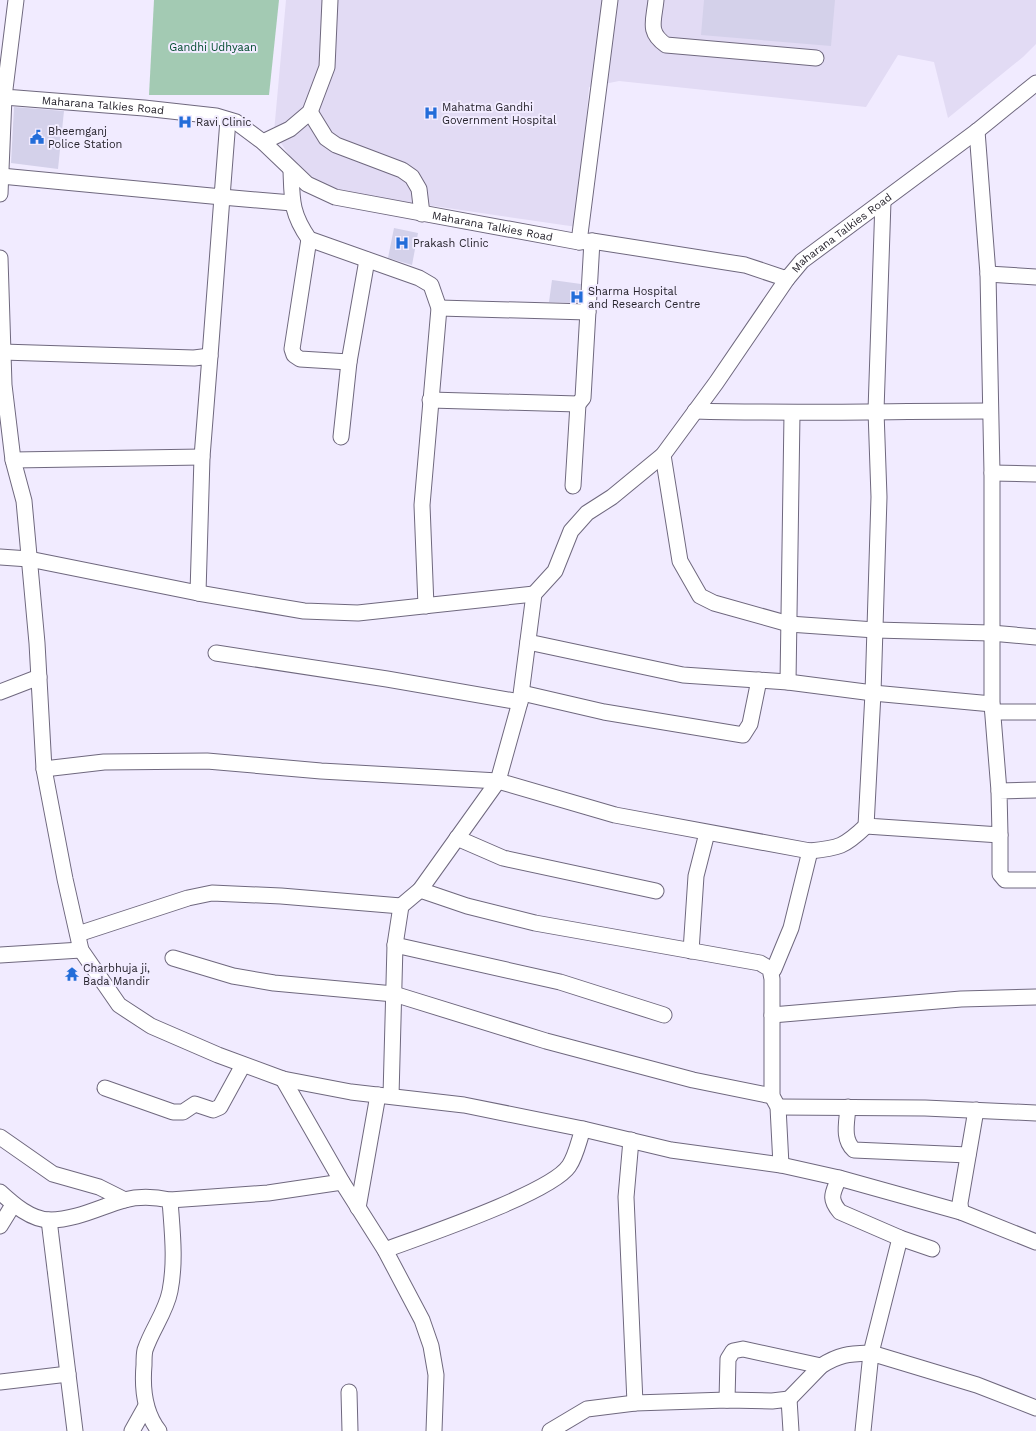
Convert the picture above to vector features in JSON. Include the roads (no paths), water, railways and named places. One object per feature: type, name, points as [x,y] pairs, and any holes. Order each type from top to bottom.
[{"type":"street","points":[[0,194],[2,97],[16,0]]},
{"type":"street","points":[[263,142],[290,129],[310,112],[326,67],[330,0]]},
{"type":"street","points":[[573,486],[578,404],[583,398],[588,312],[585,241],[610,0]]},
{"type":"street","points":[[656,0],[653,30],[656,38],[666,46],[816,58]]},
{"type":"street","name":"Maharana Talkies Road","points":[[2,97],[144,108],[216,116],[236,122],[263,142],[307,184],[335,197],[422,214],[745,266],[786,279],[802,261],[977,131],[1036,83]]},
{"type":"street","points":[[310,112],[326,138],[336,145],[402,170],[412,177],[419,189],[422,214]]},
{"type":"street","points":[[198,593],[202,458],[228,120]]},
{"type":"street","points":[[977,131],[988,274],[992,473],[992,708],[999,791],[1000,874],[1005,880],[1036,880]]},
{"type":"street","points":[[291,170],[292,203],[299,224],[309,239],[419,278],[431,285],[439,308],[422,505],[426,606]]},
{"type":"street","points":[[1,176],[292,203]]},
{"type":"street","points":[[44,769],[104,762],[207,761],[322,771],[498,781],[615,815],[810,851],[836,848],[850,842],[866,826],[873,693],[879,497],[876,411],[883,201]]},
{"type":"street","points":[[309,239],[292,349],[294,355],[300,359],[349,362]]},
{"type":"street","points":[[0,258],[1,329],[4,385],[13,460],[24,501],[39,677],[44,769],[65,879],[82,950],[119,1004],[151,1026],[243,1065],[283,1079],[385,1096],[464,1105],[583,1129],[671,1150],[781,1165],[840,1178],[961,1212],[1036,1242]]},
{"type":"street","points":[[342,437],[349,362],[367,260]]},
{"type":"street","points":[[988,274],[1036,277]]},
{"type":"street","points":[[358,1208],[385,1096],[394,994],[395,945],[401,906],[420,890],[498,781],[521,698],[534,594],[554,571],[572,531],[587,514],[612,497],[663,455],[786,279]]},
{"type":"street","points":[[439,308],[588,312]]},
{"type":"street","points":[[2,352],[194,358],[210,356]]},
{"type":"street","points":[[430,400],[578,404]]},
{"type":"street","points":[[695,411],[792,414],[876,411],[990,411]]},
{"type":"street","points":[[788,682],[792,414]]},
{"type":"street","points":[[663,455],[680,561],[700,596],[714,603],[789,624],[875,630],[991,633],[1036,636]]},
{"type":"street","points":[[13,460],[202,458]]},
{"type":"street","points":[[992,473],[1036,474]]},
{"type":"street","points":[[0,557],[29,559],[198,593],[304,611],[358,613],[534,594]]},
{"type":"street","points":[[528,642],[683,675],[788,682],[992,708],[1036,712]]},
{"type":"street","points":[[216,653],[521,698],[743,735],[750,724],[759,680]]},
{"type":"street","points":[[0,692],[39,677]]},
{"type":"street","points":[[999,791],[1036,790]]},
{"type":"street","points":[[866,826],[1000,835]]},
{"type":"street","points":[[691,951],[696,876],[707,833]]},
{"type":"street","points":[[457,838],[503,858],[656,891]]},
{"type":"street","points":[[770,969],[774,969],[791,928],[810,851]]},
{"type":"street","points":[[420,890],[467,906],[535,923],[760,963],[770,969],[772,979],[775,1101],[781,1165]]},
{"type":"street","points":[[78,934],[188,898],[212,893],[281,896],[401,906]]},
{"type":"street","points":[[395,945],[560,982],[664,1015]]},
{"type":"street","points":[[0,955],[82,950]]},
{"type":"street","points":[[173,958],[233,976],[274,983],[394,994],[546,1041],[775,1101],[848,1107],[1036,1113]]},
{"type":"street","points":[[772,1015],[961,999],[1036,997]]},
{"type":"street","points":[[105,1088],[173,1112],[183,1112],[195,1104],[213,1110],[220,1107],[243,1065]]},
{"type":"street","points":[[283,1079],[342,1182],[385,1250],[422,1320],[431,1346],[436,1374],[434,1431]]},
{"type":"street","points":[[848,1107],[846,1137],[848,1144],[854,1150],[968,1154]]},
{"type":"street","points":[[961,1212],[960,1203],[976,1110]]},
{"type":"street","points":[[385,1250],[508,1202],[553,1180],[569,1166],[583,1129]]},
{"type":"street","points":[[0,1137],[53,1174],[100,1187],[125,1200]]},
{"type":"street","points":[[631,1140],[626,1197],[635,1403]]},
{"type":"street","points":[[840,1178],[832,1198],[834,1205],[840,1212],[900,1238],[932,1249]]},
{"type":"street","points":[[0,1192],[13,1205],[30,1214],[49,1220],[82,1214],[125,1200],[154,1197],[170,1200],[268,1193],[342,1182]]},
{"type":"street","points":[[159,1431],[152,1422],[146,1406],[143,1384],[145,1350],[162,1314],[170,1292],[174,1260],[170,1200]]},
{"type":"street","points":[[0,1226],[13,1205]]},
{"type":"street","points":[[49,1220],[75,1431]]},
{"type":"street","points":[[863,1431],[871,1353],[900,1238]]},
{"type":"street","points":[[727,1400],[728,1359],[733,1351],[743,1349],[821,1366]]},
{"type":"street","points":[[550,1431],[587,1409],[635,1403],[727,1400],[772,1401],[788,1399],[821,1366],[842,1355],[871,1353],[977,1385],[1036,1408]]},
{"type":"street","points":[[0,1382],[68,1374]]},
{"type":"street","points":[[349,1392],[350,1431]]},
{"type":"street","points":[[788,1399],[791,1431]]},
{"type":"street","points":[[132,1431],[146,1406]]},
{"type":"place","name":"Mahatma Gandhi Government Hospital","points":[[431,113]]},
{"type":"place","name":"Ravi Clinic","points":[[185,122]]},
{"type":"place","name":"Bheemganj Police Station","points":[[37,137]]},
{"type":"place","name":"Prakash Clinic","points":[[402,243]]},
{"type":"place","name":"Sharma Hospital and Research Centre","points":[[577,297]]},
{"type":"place","name":"Charbhuja ji, Bada Mandir","points":[[72,974]]},
{"type":"park label","name":"Gandhi Udhyaan","points":[[213,47]]}]
